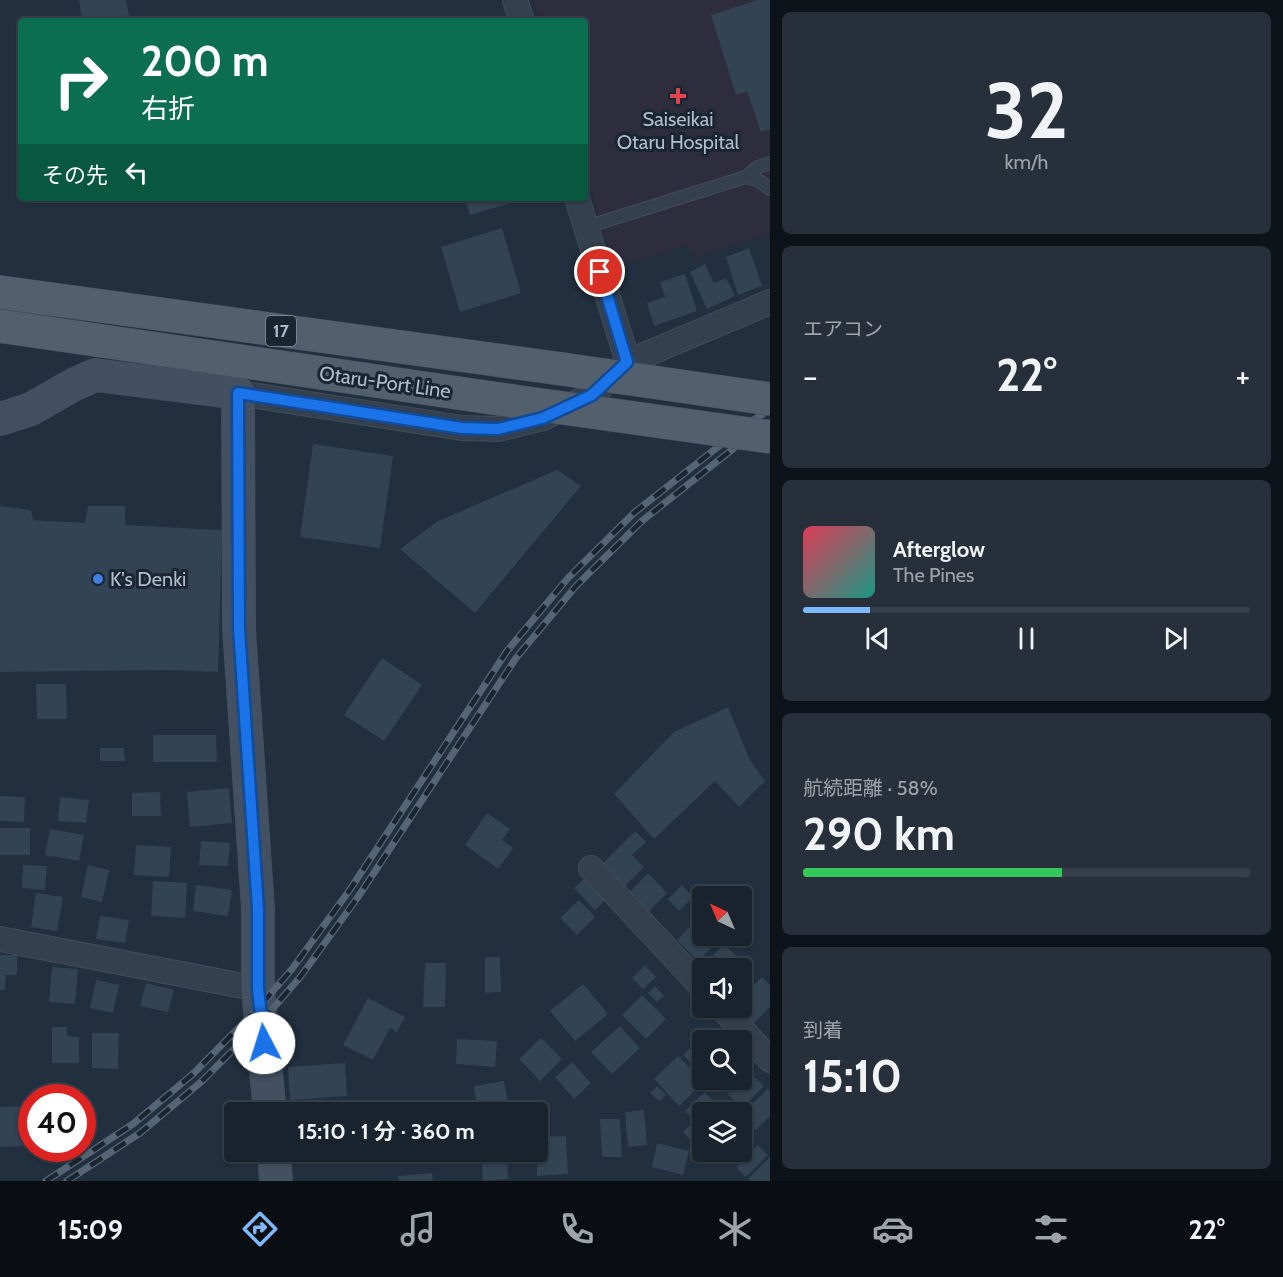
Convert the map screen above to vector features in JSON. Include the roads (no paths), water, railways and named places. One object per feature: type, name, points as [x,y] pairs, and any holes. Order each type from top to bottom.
[{"type":"main road","name":"Otaru-Port Line","points":[[0,292],[770,399]]},
{"type":"main road","name":"Otaru-Port Line","points":[[0,326],[770,437]]},
{"type":"street","points":[[515,0],[521,18]]},
{"type":"street","points":[[578,201],[627,362]]},
{"type":"street","points":[[0,419],[32,409],[95,375],[238,393],[462,428],[498,429],[543,418],[592,395],[627,362],[770,302]]},
{"type":"street","points":[[238,393],[239,629],[258,909],[258,989],[269,1102]]},
{"type":"street","points":[[591,868],[692,976]]},
{"type":"street","points":[[0,939],[258,989]]},
{"type":"street","points":[[731,1018],[770,1060]]},
{"type":"street","points":[[275,1162],[276,1181]]},
{"type":"lane","points":[[586,227],[746,177],[758,167],[770,163]]},
{"type":"lane","points":[[746,177],[759,181],[770,189]]},
{"type":"railway","points":[[46,1181],[133,1124],[193,1074],[260,1006],[292,969],[349,891],[507,651],[568,578],[635,512],[742,428],[770,409]]},
{"type":"railway","points":[[67,1181],[140,1133],[201,1082],[263,1020],[301,976],[358,897],[516,658],[576,586],[642,521],[748,437],[770,423]]},
{"type":"place","name":"Saiseikai Otaru Hospital","points":[[678,96]]},
{"type":"place","name":"K's Denki","points":[[98,579]]}]
